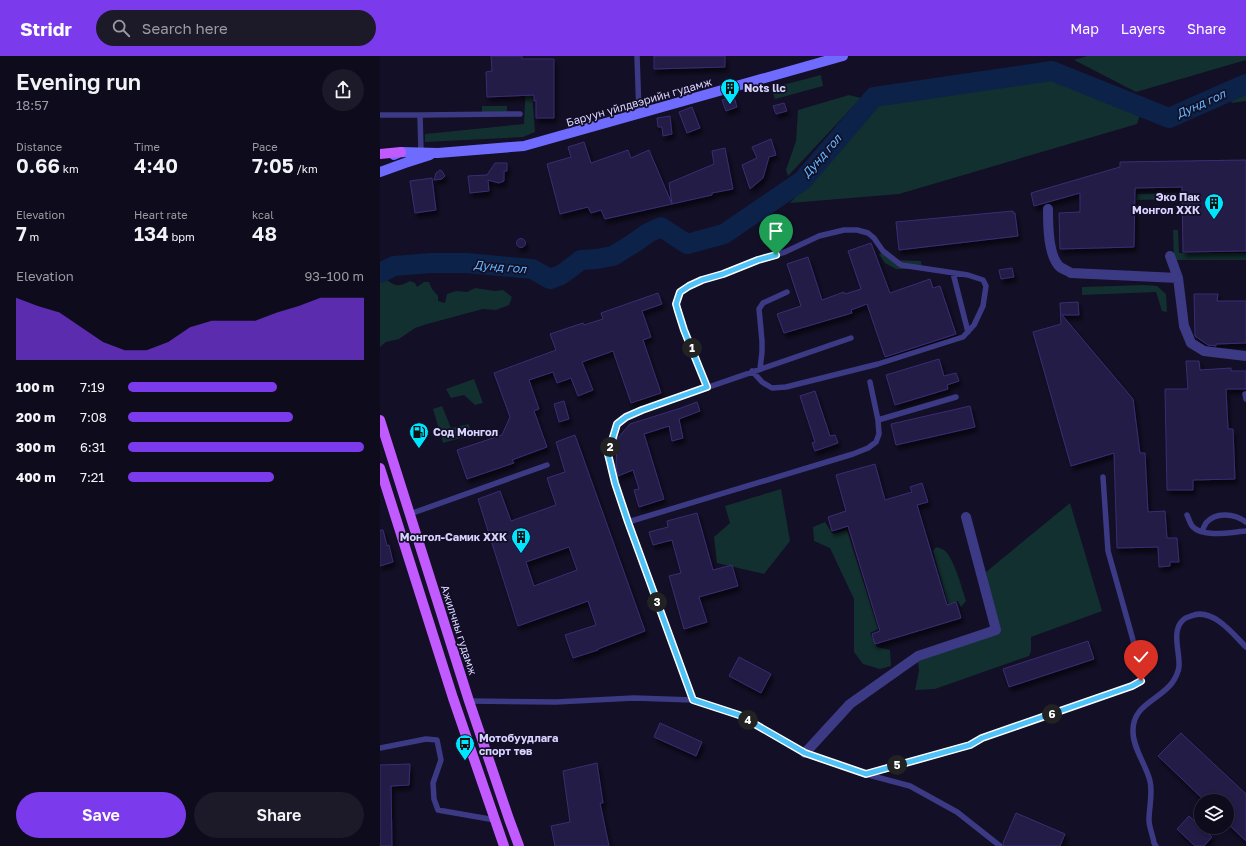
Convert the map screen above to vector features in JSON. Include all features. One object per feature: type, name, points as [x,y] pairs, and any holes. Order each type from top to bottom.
[{"type":"main road","points":[[380,154],[401,152]]},
{"type":"main road","name":"Ажилчны гудамж","points":[[380,420],[470,701],[519,846]]},
{"type":"main road","points":[[380,468],[384,488],[453,698],[504,846]]},
{"type":"street","name":"Баруун үйлдвэрийн гудамж","points":[[380,159],[401,152],[438,153],[524,146],[843,56]]},
{"type":"street","name":"Баруун үйлдвэрийн гудамж","points":[[380,172],[438,153]]},
{"type":"street","points":[[1048,209],[1049,234],[1054,258],[1060,267],[1071,273],[1178,278]]},
{"type":"street","points":[[1170,256],[1178,278],[1184,326],[1191,343],[1204,351],[1246,356]]},
{"type":"street","points":[[805,753],[850,704],[918,656],[996,630],[966,516]]},
{"type":"lane","points":[[636,56],[639,114]]},
{"type":"lane","points":[[380,115],[520,114]]},
{"type":"lane","points":[[420,115],[421,152]]},
{"type":"lane","points":[[707,387],[684,330],[676,304],[680,292],[702,280],[785,252],[819,236],[844,230],[857,230],[868,233],[874,238],[883,251],[901,265],[968,275],[983,280],[986,286],[983,306],[974,325],[963,336],[878,364],[786,387],[772,388],[762,382],[752,372]]},
{"type":"lane","points":[[954,273],[968,332]]},
{"type":"lane","points":[[760,369],[762,340],[759,309],[767,300],[788,292]]},
{"type":"lane","points":[[693,700],[615,483],[608,454],[617,424],[626,417],[642,410],[851,338]]},
{"type":"lane","points":[[628,522],[853,454],[868,448],[876,442],[879,434],[878,420],[870,382]]},
{"type":"lane","points":[[1246,394],[1246,399]]},
{"type":"lane","points":[[878,420],[956,397]]},
{"type":"lane","points":[[410,514],[547,465]]},
{"type":"lane","points":[[866,774],[970,745],[982,738],[1132,686],[1141,681],[1142,672],[1108,551],[1103,477]]},
{"type":"lane","points":[[1187,515],[1192,526],[1202,532],[1217,533],[1246,531]]},
{"type":"lane","points":[[1202,532],[1206,524],[1213,518],[1222,515],[1233,516],[1246,522]]},
{"type":"lane","points":[[1156,846],[1154,844],[1149,820],[1151,800],[1150,782],[1132,734],[1134,719],[1143,706],[1161,694],[1173,682],[1179,667],[1178,629],[1184,619],[1198,614],[1211,616],[1222,622],[1246,647]]},
{"type":"lane","points":[[470,701],[556,702],[634,698],[693,700],[739,715],[805,753],[866,774],[910,786],[957,812],[1000,846]]},
{"type":"lane","points":[[380,748],[426,739],[437,740],[441,760],[433,783],[434,799],[438,810],[495,820]]},
{"type":"green space","points":[[1087,56],[1246,56],[1246,60],[1136,92],[1074,60]]},
{"type":"green space","points":[[821,75],[823,86],[775,99],[771,88]]},
{"type":"green space","points":[[1053,76],[1140,115],[1137,124],[899,194],[790,203],[879,101]]},
{"type":"green space","points":[[1246,78],[1246,101],[1232,103],[1217,87]]},
{"type":"green space","points":[[531,79],[535,132],[523,137],[425,142],[425,134],[524,124],[526,80]]},
{"type":"green space","points":[[849,95],[861,98],[788,176],[786,170],[796,141],[798,110]]},
{"type":"green space","points":[[482,106],[507,106],[507,113],[482,114]]},
{"type":"green space","points":[[1176,193],[1177,199],[1136,200],[1137,194]]},
{"type":"green space","points":[[1173,230],[1178,230],[1179,253],[1246,253],[1246,260],[1174,260]]},
{"type":"green space","points":[[890,253],[891,260],[921,261],[922,269],[896,269],[885,263],[879,254]]},
{"type":"green space","points":[[380,278],[397,285],[410,281],[415,283],[417,287],[424,282],[429,282],[432,289],[438,296],[438,301],[445,303],[447,294],[456,291],[467,292],[475,288],[495,291],[503,290],[512,297],[509,305],[496,310],[483,309],[427,324],[415,328],[399,339],[386,342],[380,347]]},
{"type":"green space","points":[[1157,286],[1166,294],[1167,312],[1162,311],[1156,292],[1082,295],[1082,287]]},
{"type":"green space","points":[[474,379],[483,403],[475,405],[464,395],[451,398],[446,389]]},
{"type":"green space","points":[[442,406],[451,428],[469,424],[471,435],[443,443],[433,409]]},
{"type":"green space","points":[[781,489],[790,541],[764,574],[717,563],[714,537],[730,523],[725,506]]},
{"type":"green space","points":[[1070,503],[1102,611],[1031,637],[1031,651],[1029,656],[935,689],[915,690],[919,671],[918,661],[997,631],[986,572]]},
{"type":"green space","points":[[825,522],[833,534],[847,530],[878,629],[870,633],[877,647],[890,650],[891,666],[880,669],[863,664],[854,652],[854,599],[830,548],[814,541],[813,527]]},
{"type":"green space","points":[[936,547],[946,552],[955,569],[966,601],[961,607],[958,601],[948,604],[933,551]]},
{"type":"building","points":[[491,56],[522,56],[522,59],[554,59],[554,118],[536,118],[536,100],[534,101],[534,95],[487,97],[486,72],[492,71]]},
{"type":"building","points":[[654,56],[725,56],[725,67],[654,69]]},
{"type":"building","name":"Nots llc","points":[[734,97],[737,107],[726,111],[722,100]]},
{"type":"building","points":[[784,103],[787,111],[776,114],[773,106]]},
{"type":"building","points":[[692,107],[700,128],[687,133],[679,112]]},
{"type":"building","points":[[670,116],[672,134],[663,136],[662,127],[658,127],[657,118]]},
{"type":"building","points":[[771,139],[776,155],[769,157],[763,178],[750,189],[742,165],[757,158],[752,147]]},
{"type":"building","points":[[584,142],[591,163],[628,150],[631,158],[649,150],[672,204],[605,219],[601,210],[591,213],[588,207],[560,214],[547,164],[571,157],[568,147]]},
{"type":"building","points":[[725,148],[733,189],[672,204],[669,183],[714,164],[712,151]]},
{"type":"building","points":[[1246,160],[1246,251],[1183,252],[1182,187],[1135,188],[1134,247],[1060,249],[1059,213],[1080,212],[1080,193],[1034,206],[1031,193],[1120,167],[1120,162]]},
{"type":"building","points":[[495,163],[507,163],[507,171],[504,171],[504,181],[499,183],[488,180],[489,191],[470,193],[468,176],[487,175]]},
{"type":"building","points":[[440,170],[445,176],[442,179],[434,180],[436,173]]},
{"type":"building","points":[[432,178],[436,210],[415,213],[410,181]]},
{"type":"building","points":[[1013,211],[1013,213],[1015,213],[1018,236],[899,250],[896,222]]},
{"type":"building","points":[[519,239],[523,239],[525,243],[523,247],[519,247],[517,245],[517,241]]},
{"type":"building","points":[[871,243],[890,293],[930,279],[933,288],[940,286],[956,334],[885,357],[867,304],[851,310],[852,313],[784,333],[777,314],[801,306],[787,264],[808,257],[822,300],[844,292],[845,294],[861,289],[848,251]]},
{"type":"building","points":[[1012,268],[1014,277],[1001,279],[999,270]]},
{"type":"building","points":[[658,293],[662,304],[642,311],[651,337],[643,340],[661,393],[631,403],[613,351],[582,362],[593,390],[578,396],[571,378],[557,383],[553,372],[529,380],[539,409],[534,411],[547,447],[512,460],[514,463],[467,479],[457,450],[502,435],[510,417],[494,373],[556,350],[550,334],[583,323],[584,325],[603,319],[601,313]]},
{"type":"building","points":[[1194,294],[1218,294],[1217,301],[1246,301],[1246,343],[1216,344],[1216,346],[1208,345],[1195,336]]},
{"type":"building","points":[[1078,302],[1079,315],[1062,315],[1133,399],[1140,453],[1145,453],[1148,512],[1165,511],[1167,538],[1177,538],[1179,562],[1170,562],[1170,566],[1159,567],[1158,547],[1117,548],[1114,453],[1071,466],[1033,332],[1061,324],[1060,303]]},
{"type":"building","points":[[939,359],[944,376],[956,373],[959,381],[947,385],[948,389],[895,405],[886,375]]},
{"type":"building","points":[[1186,361],[1199,361],[1200,370],[1231,368],[1231,371],[1246,371],[1246,389],[1226,389],[1228,429],[1233,429],[1235,479],[1193,480],[1193,490],[1167,490],[1165,389],[1188,389]]},
{"type":"building","points":[[815,391],[830,436],[835,435],[838,443],[815,451],[812,443],[815,442],[800,396]]},
{"type":"building","points":[[564,401],[569,419],[559,422],[554,404]]},
{"type":"building","points":[[697,402],[700,411],[679,419],[683,438],[672,441],[669,426],[644,434],[664,499],[639,507],[634,490],[639,489],[633,470],[618,476],[616,467],[617,439],[630,424]]},
{"type":"building","points":[[970,406],[975,427],[896,445],[891,424]]},
{"type":"building","points":[[575,435],[645,631],[598,650],[573,658],[565,635],[596,625],[588,601],[518,626],[478,499],[500,491],[511,521],[556,505],[547,478],[565,472],[556,442]],"holes":[[[569,547],[577,570],[534,586],[526,562]]]},
{"type":"building","points":[[875,464],[885,500],[912,492],[910,487],[922,483],[928,502],[917,505],[947,605],[956,602],[961,618],[875,644],[872,634],[880,631],[848,526],[832,531],[828,517],[846,511],[836,475]]},
{"type":"building","points":[[697,513],[713,570],[732,565],[738,586],[699,597],[707,622],[684,629],[669,576],[681,573],[672,540],[653,545],[649,532],[668,527],[667,521]]},
{"type":"building","points":[[380,530],[383,530],[387,546],[389,545],[393,562],[380,566]]},
{"type":"building","points":[[1088,641],[1094,659],[1009,687],[1003,669]]},
{"type":"building","points":[[739,657],[771,674],[761,693],[729,676]]},
{"type":"building","points":[[660,723],[702,742],[696,756],[654,737]]},
{"type":"building","points":[[1181,733],[1246,794],[1246,841],[1234,830],[1234,794],[1198,794],[1158,756]]},
{"type":"building","points":[[597,763],[603,803],[600,803],[609,846],[555,846],[551,826],[570,822],[563,771]]},
{"type":"building","points":[[410,764],[409,785],[391,786],[392,846],[380,846],[380,765]]},
{"type":"building","points":[[1016,813],[1065,834],[1060,846],[1004,846],[1003,843]]},
{"type":"building","points":[[1189,816],[1194,821],[1194,834],[1209,834],[1212,837],[1204,846],[1195,846],[1177,829]]},
{"type":"waterway","name":"Дунд гол","points":[[380,273],[394,266],[431,263],[467,263],[532,269],[550,279],[561,275],[581,260],[613,256],[648,233],[661,227],[687,244],[724,234],[803,180],[874,97],[1052,71],[1169,118],[1246,84]]},
{"type":"place","name":"Nots llc","points":[[730,105]]},
{"type":"place","name":"Эко Пак Монгол ХХК","points":[[1214,220]]},
{"type":"place","name":"Сод Монгол","points":[[419,449]]},
{"type":"place","name":"Монгол-Самик ХХК","points":[[521,554]]},
{"type":"place","name":"Мотобуудлага спорт төв","points":[[465,761]]},
{"type":"route","points":[[776,255],[702,280],[680,292],[677,297],[676,304],[684,330],[707,387],[626,417],[617,424],[608,454],[615,483],[628,522],[693,700],[739,715],[805,753],[866,774],[970,745],[982,738],[1132,686],[1141,681]]}]
